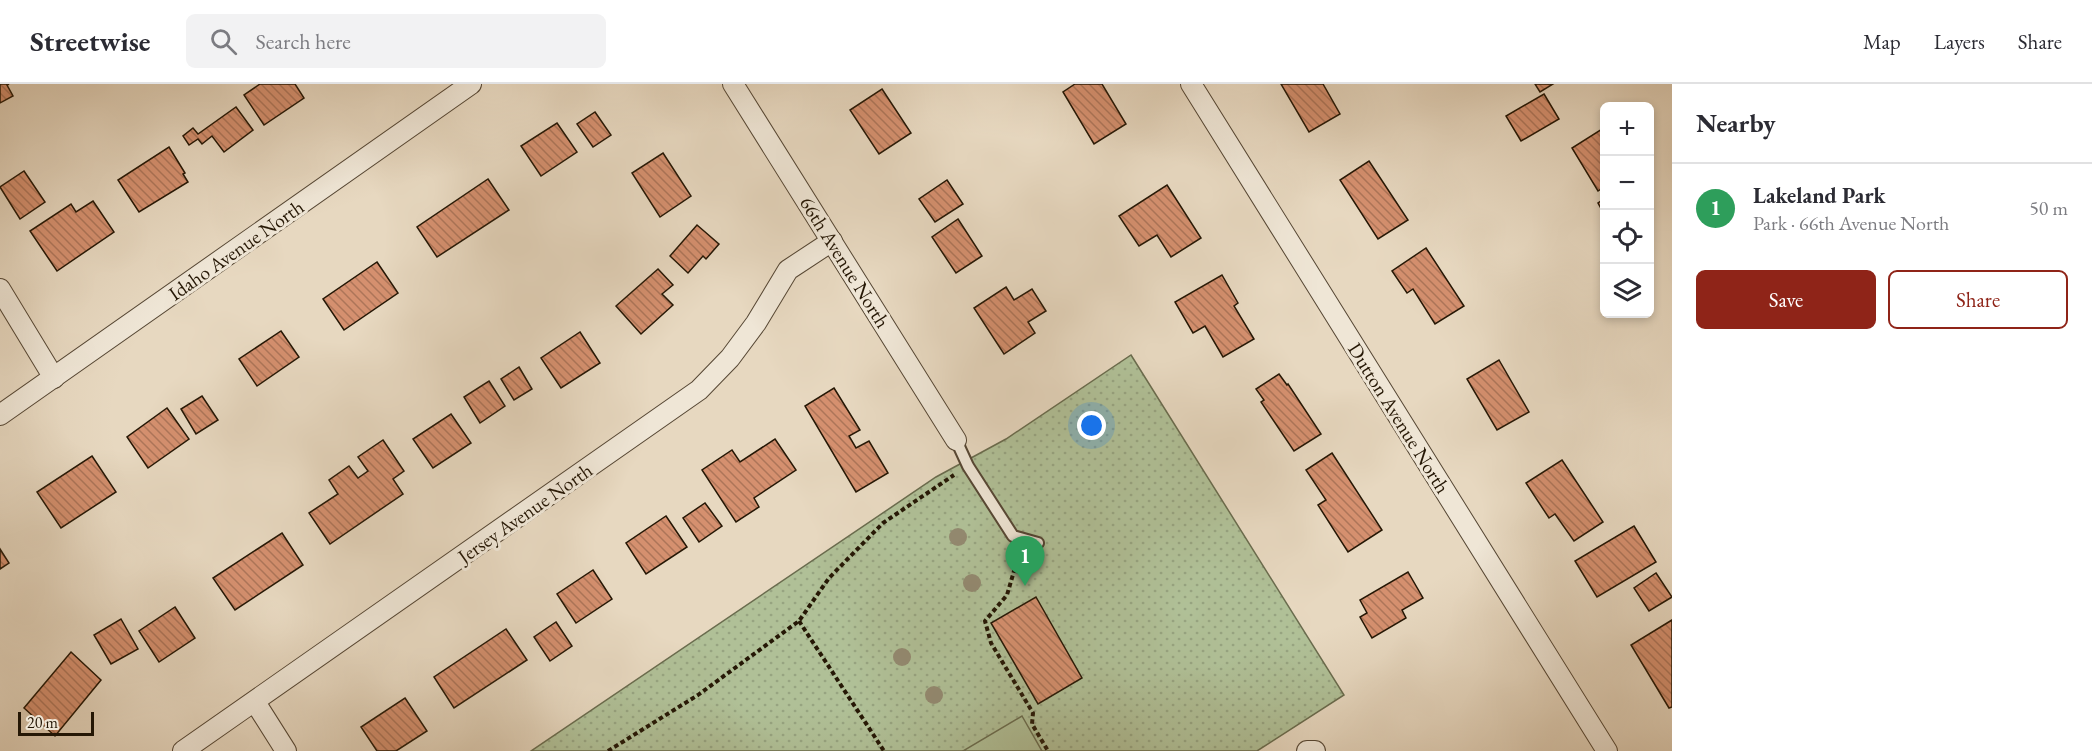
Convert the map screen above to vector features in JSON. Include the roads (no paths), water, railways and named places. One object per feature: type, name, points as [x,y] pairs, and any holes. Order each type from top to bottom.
[{"type":"street","name":"Idaho Avenue North","points":[[0,415],[471,84]]},
{"type":"street","name":"66th Avenue North","points":[[733,84],[956,440]]},
{"type":"street","name":"Dutton Avenue North","points":[[1191,84],[1607,751]]},
{"type":"street","name":"Jersey Avenue North","points":[[183,751],[699,390],[730,358],[750,332],[788,270],[832,241]]},
{"type":"street","points":[[0,290],[54,378]]},
{"type":"street","points":[[255,702],[286,751]]},
{"type":"street","points":[[1307,751],[1315,751]]},
{"type":"lane","points":[[956,440],[968,466],[1013,536],[1038,543]]},
{"type":"place","name":"Lakeland Park","points":[[1025,586]]}]
